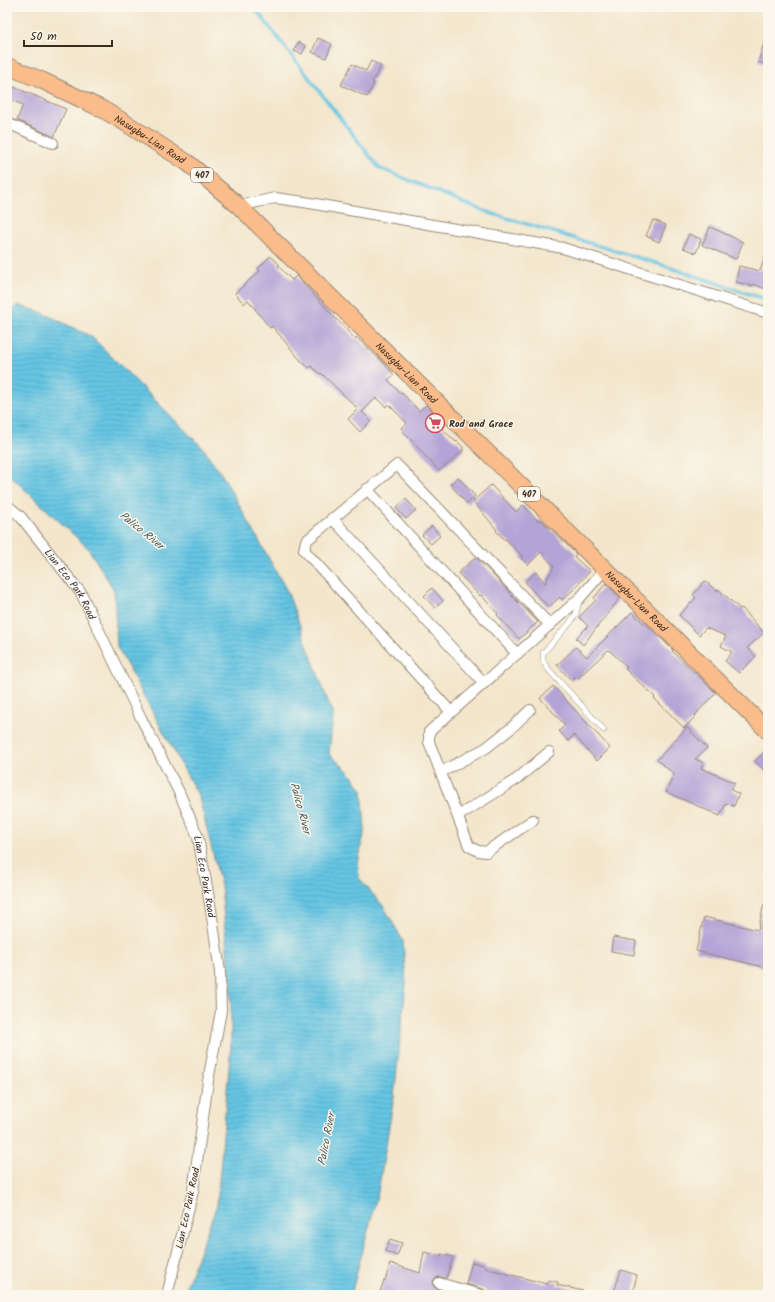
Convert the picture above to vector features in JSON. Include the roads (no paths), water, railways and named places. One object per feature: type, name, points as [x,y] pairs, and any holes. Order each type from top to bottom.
[{"type":"main road","name":"Nasugbu-Lian Road","points":[[7,66],[41,80],[124,122],[188,163],[239,206],[768,731]]},
{"type":"street","points":[[7,123],[53,143]]},
{"type":"street","points":[[239,206],[275,198],[563,248],[768,313]]},
{"type":"street","points":[[451,712],[304,550],[306,541],[332,518],[397,465],[550,625]]},
{"type":"street","points":[[367,489],[517,654]]},
{"type":"street","name":"Lian Eco Park Road","points":[[7,505],[21,517],[81,593],[142,720],[180,792],[198,837],[220,972],[221,1011],[208,1081],[193,1191],[167,1295]]},
{"type":"street","points":[[332,518],[484,683]]},
{"type":"street","points":[[533,820],[486,852],[478,851],[469,846],[429,742],[429,732],[580,598],[605,570]]},
{"type":"street","points":[[441,772],[486,748],[510,729],[530,710]]},
{"type":"street","points":[[458,816],[517,779],[549,752]]},
{"type":"street","points":[[439,1283],[464,1293],[481,1295]]},
{"type":"lane","points":[[580,598],[576,614],[570,624],[543,653],[544,661],[548,669],[604,730]]},
{"type":"water","name":"Palico River","points":[[17,305],[41,312],[92,337],[203,448],[224,478],[287,591],[333,715],[329,754],[350,773],[362,790],[365,828],[358,864],[359,878],[384,907],[403,941],[406,984],[394,1097],[378,1192],[351,1295],[183,1295],[217,1205],[231,1044],[231,992],[221,886],[199,797],[117,647],[114,590],[88,548],[7,473],[7,319]]},
{"type":"waterway","points":[[254,7],[379,168],[487,212],[659,264],[768,300]]},
{"type":"place","name":"Rod and Grace","points":[[435,423]]}]
